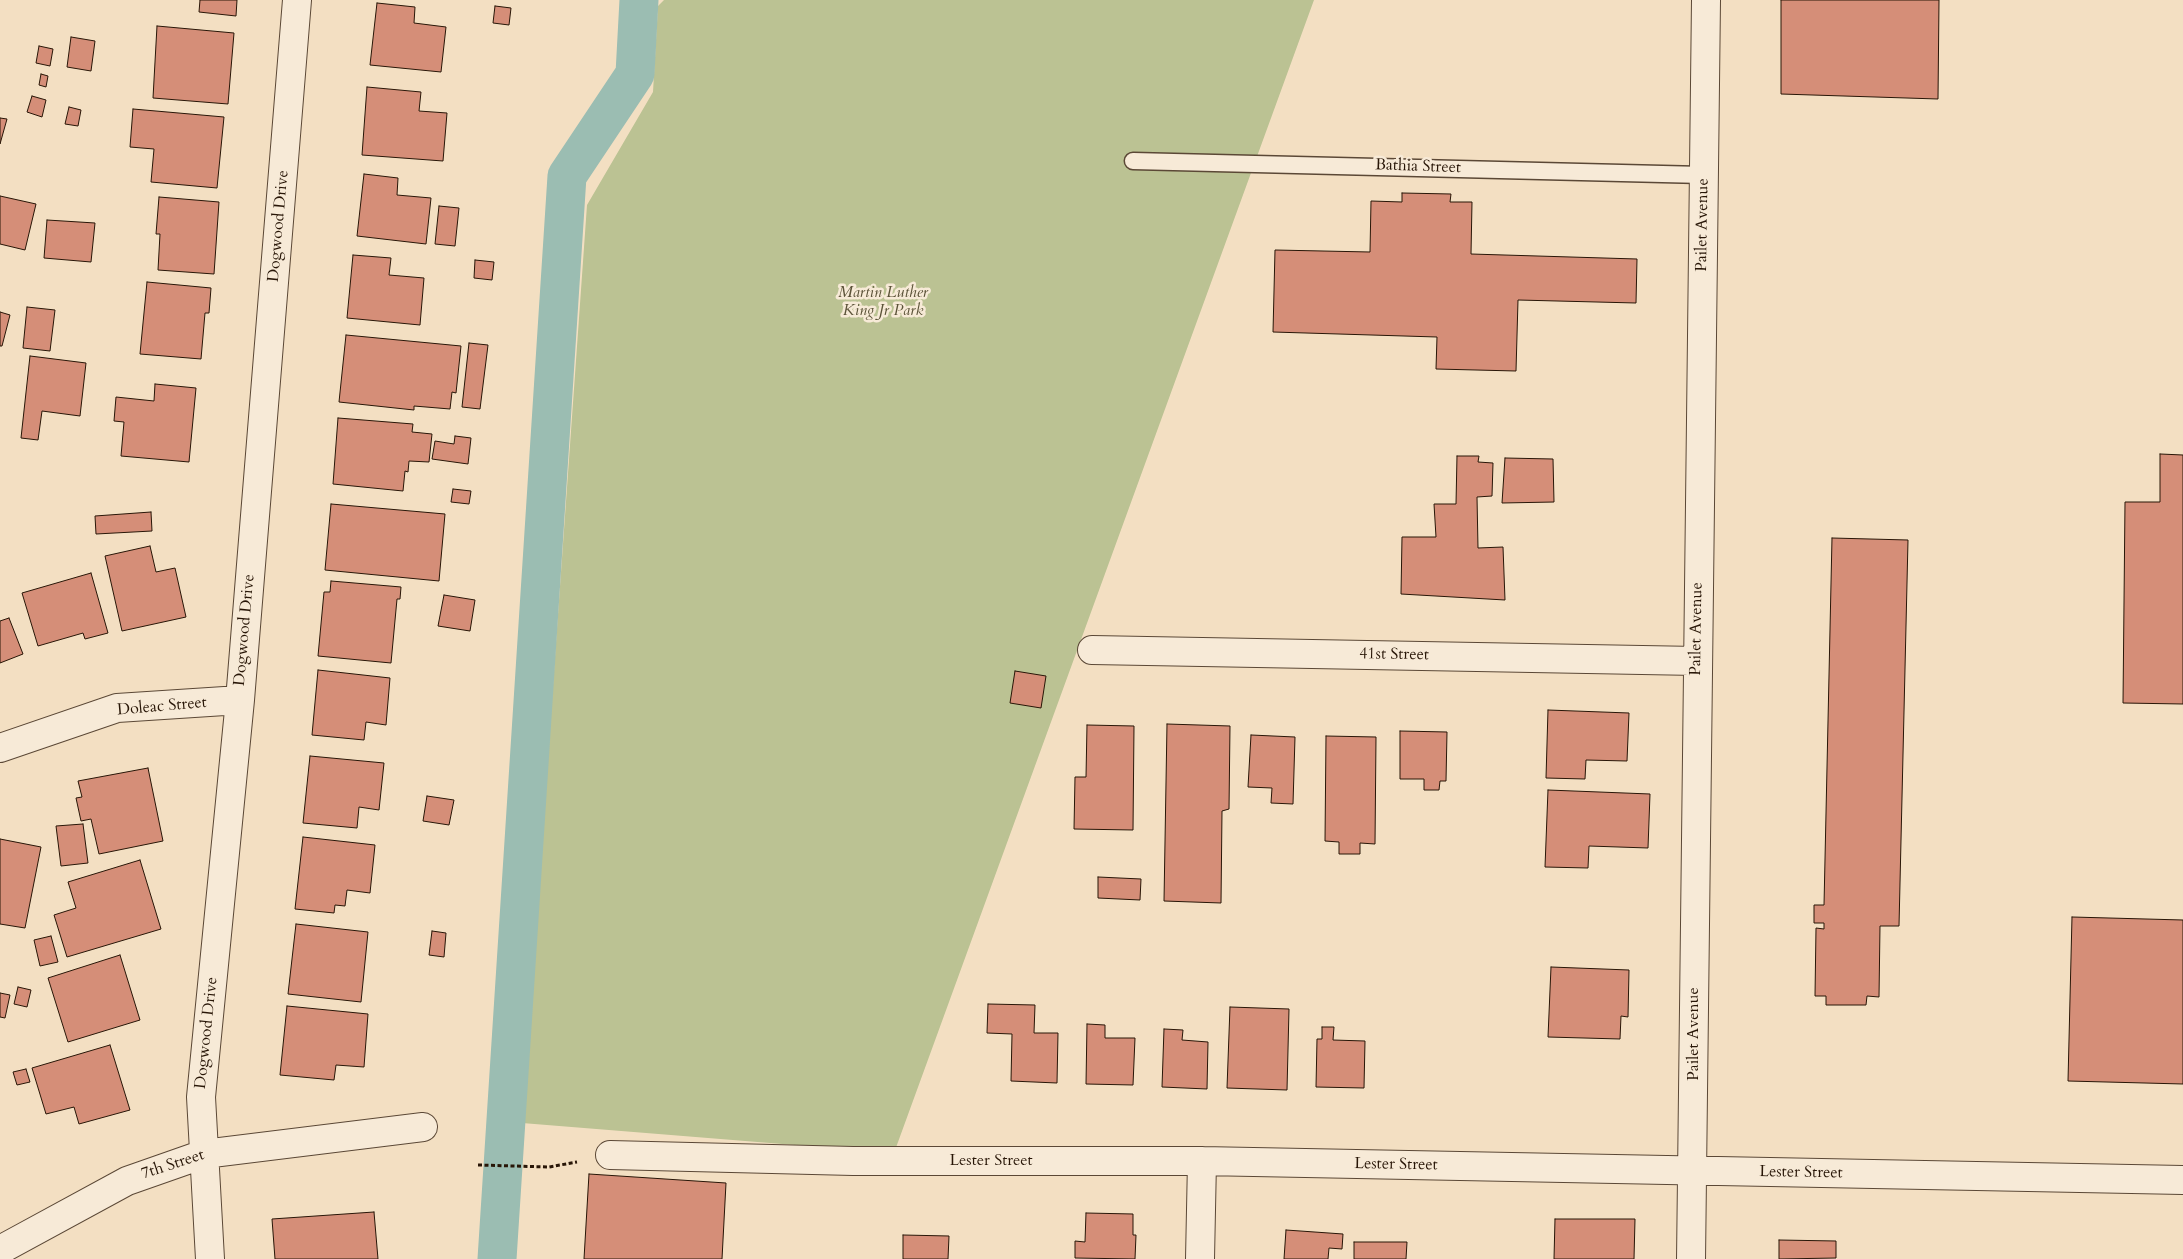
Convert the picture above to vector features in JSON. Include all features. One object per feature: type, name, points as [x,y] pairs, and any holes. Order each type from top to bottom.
[{"type":"street","name":"Dogwood Drive","points":[[210,1259],[201,1097],[240,700],[297,0]]},
{"type":"street","name":"Pailet Avenue","points":[[1691,1259],[1706,0]]},
{"type":"street","name":"41st Street","points":[[1092,650],[1697,661]]},
{"type":"street","name":"Doleac Street","points":[[0,748],[117,708],[240,700]]},
{"type":"street","name":"7th Street","points":[[0,1250],[127,1181],[204,1154],[423,1127]]},
{"type":"street","name":"Lester Street","points":[[610,1155],[853,1161],[1202,1160],[2183,1180]]},
{"type":"street","points":[[1200,1259],[1202,1160]]},
{"type":"lane","name":"Bathia Street","points":[[1133,161],[1703,175]]},
{"type":"path","points":[[478,1165],[549,1167]]},
{"type":"green space","name":"Martin Luther King Jr Park","points":[[664,0],[1314,0],[894,1153],[522,1123],[587,205],[653,92],[658,6]]},
{"type":"building","points":[[200,0],[237,0],[236,16],[199,12]]},
{"type":"building","points":[[1781,0],[1939,0],[1938,99],[1781,94]]},
{"type":"building","points":[[377,3],[415,7],[414,23],[446,27],[441,72],[370,65]]},
{"type":"building","points":[[495,6],[511,8],[509,25],[493,23]]},
{"type":"building","points":[[157,26],[234,33],[228,104],[153,98]]},
{"type":"building","points":[[71,37],[95,41],[91,71],[67,67]]},
{"type":"building","points":[[39,46],[53,49],[50,66],[36,63]]},
{"type":"building","points":[[41,74],[48,76],[46,87],[39,85]]},
{"type":"building","points":[[367,87],[421,92],[419,111],[447,113],[443,161],[362,155]]},
{"type":"building","points":[[32,96],[46,100],[42,117],[27,112]]},
{"type":"building","points":[[69,107],[81,110],[78,126],[65,124]]},
{"type":"building","points":[[133,109],[224,117],[217,188],[151,182],[154,149],[130,147]]},
{"type":"building","points":[[0,118],[7,119],[0,144]]},
{"type":"building","points":[[364,174],[398,178],[397,195],[431,198],[426,244],[357,236]]},
{"type":"building","points":[[1402,193],[1451,194],[1450,202],[1472,202],[1471,254],[1637,259],[1636,303],[1518,300],[1516,371],[1436,369],[1437,337],[1273,332],[1275,250],[1370,252],[1371,201],[1402,202]]},
{"type":"building","points":[[0,196],[36,204],[25,250],[0,244]]},
{"type":"building","points":[[159,197],[219,202],[214,274],[158,270],[160,234],[156,234]]},
{"type":"building","points":[[439,206],[459,208],[455,246],[435,244]]},
{"type":"building","points":[[47,220],[95,223],[91,262],[44,258]]},
{"type":"building","points":[[353,255],[391,258],[389,275],[424,278],[420,325],[347,318]]},
{"type":"building","points":[[475,260],[494,262],[492,280],[474,278]]},
{"type":"building","points":[[147,282],[211,288],[209,313],[205,313],[201,359],[140,354]]},
{"type":"building","points":[[27,307],[55,310],[50,351],[23,348]]},
{"type":"building","points":[[0,312],[10,315],[2,346],[0,346]]},
{"type":"building","points":[[346,335],[461,346],[456,393],[452,392],[450,409],[414,406],[414,410],[339,402]]},
{"type":"building","points":[[469,343],[488,345],[480,409],[462,407]]},
{"type":"building","points":[[30,356],[86,363],[80,416],[42,411],[38,440],[21,438]]},
{"type":"building","points":[[155,384],[196,388],[189,462],[121,456],[124,422],[114,421],[116,397],[154,401]]},
{"type":"building","points":[[338,418],[413,424],[412,432],[432,434],[429,462],[409,461],[408,472],[405,471],[403,491],[333,484]]},
{"type":"building","points":[[455,436],[471,438],[468,464],[432,459],[435,441],[454,444]]},
{"type":"building","points":[[2160,454],[2183,455],[2183,704],[2123,703],[2125,502],[2160,502]]},
{"type":"building","points":[[1457,456],[1479,456],[1478,462],[1493,463],[1492,496],[1477,497],[1478,548],[1503,547],[1505,600],[1401,594],[1402,537],[1436,537],[1434,504],[1456,504]]},
{"type":"building","points":[[1505,458],[1553,459],[1554,502],[1502,503]]},
{"type":"building","points":[[453,489],[471,491],[469,504],[451,502]]},
{"type":"building","points":[[331,504],[445,514],[439,581],[325,570]]},
{"type":"building","points":[[151,512],[152,531],[96,534],[95,516]]},
{"type":"building","points":[[1832,538],[1908,540],[1899,926],[1880,926],[1879,997],[1867,996],[1866,1005],[1826,1005],[1826,996],[1815,996],[1816,928],[1824,929],[1824,923],[1814,923],[1814,905],[1824,905]]},
{"type":"building","points":[[150,546],[156,572],[175,568],[186,617],[122,631],[105,556]]},
{"type":"building","points":[[91,573],[108,633],[85,639],[83,633],[38,646],[22,593]]},
{"type":"building","points":[[331,581],[401,587],[400,599],[397,599],[391,663],[318,656],[324,592],[330,592]]},
{"type":"building","points":[[444,595],[475,600],[470,631],[438,626]]},
{"type":"building","points":[[9,618],[23,654],[0,663],[0,621]]},
{"type":"building","points":[[318,670],[390,678],[386,725],[366,722],[364,740],[312,735]]},
{"type":"building","points":[[1015,671],[1046,676],[1041,708],[1010,703]]},
{"type":"building","points":[[1548,710],[1629,713],[1627,761],[1586,760],[1585,779],[1546,778]]},
{"type":"building","points":[[1167,724],[1230,726],[1229,809],[1222,811],[1221,903],[1164,901]]},
{"type":"building","points":[[1087,725],[1134,726],[1133,830],[1074,829],[1075,777],[1086,777]]},
{"type":"building","points":[[1400,731],[1447,732],[1446,781],[1440,781],[1439,790],[1424,790],[1424,779],[1400,779]]},
{"type":"building","points":[[1251,735],[1295,737],[1293,804],[1271,803],[1272,788],[1248,787]]},
{"type":"building","points":[[1326,736],[1376,737],[1375,844],[1360,843],[1360,854],[1339,854],[1339,842],[1325,841]]},
{"type":"building","points":[[310,756],[384,763],[379,810],[359,807],[357,828],[303,823]]},
{"type":"building","points":[[148,768],[163,841],[99,854],[91,819],[81,821],[76,798],[82,797],[78,781]]},
{"type":"building","points":[[1548,790],[1650,794],[1648,848],[1589,846],[1588,868],[1545,867]]},
{"type":"building","points":[[427,796],[454,800],[449,825],[423,821]]},
{"type":"building","points":[[83,824],[88,863],[61,866],[56,826]]},
{"type":"building","points":[[303,837],[375,845],[370,893],[347,890],[345,906],[335,905],[334,913],[295,909]]},
{"type":"building","points":[[0,839],[41,847],[25,928],[0,924]]},
{"type":"building","points":[[140,860],[161,929],[67,957],[54,915],[76,908],[68,882]]},
{"type":"building","points":[[1098,877],[1141,879],[1140,900],[1098,898]]},
{"type":"building","points":[[2072,917],[2183,920],[2183,1084],[2068,1081]]},
{"type":"building","points":[[296,924],[368,932],[361,1002],[288,994]]},
{"type":"building","points":[[432,931],[446,933],[444,957],[429,955]]},
{"type":"building","points":[[51,936],[58,962],[40,966],[34,940]]},
{"type":"building","points":[[120,955],[140,1020],[68,1042],[48,978]]},
{"type":"building","points":[[1551,967],[1629,970],[1628,1017],[1621,1016],[1620,1039],[1548,1037]]},
{"type":"building","points":[[18,987],[31,990],[27,1007],[14,1004]]},
{"type":"building","points":[[0,993],[10,995],[5,1018],[0,1017]]},
{"type":"building","points":[[988,1004],[1035,1005],[1034,1033],[1058,1033],[1057,1083],[1011,1081],[1012,1034],[987,1033]]},
{"type":"building","points":[[287,1006],[368,1014],[364,1067],[336,1065],[334,1080],[280,1075]]},
{"type":"building","points":[[1230,1007],[1289,1009],[1287,1090],[1227,1088]]},
{"type":"building","points":[[1087,1024],[1105,1025],[1105,1038],[1135,1038],[1133,1085],[1086,1084]]},
{"type":"building","points":[[1322,1027],[1334,1027],[1333,1040],[1365,1041],[1364,1088],[1316,1087],[1317,1039],[1322,1039]]},
{"type":"building","points":[[1164,1029],[1183,1030],[1182,1040],[1208,1042],[1207,1089],[1162,1087]]},
{"type":"building","points":[[110,1045],[130,1110],[79,1124],[74,1107],[46,1114],[32,1068]]},
{"type":"building","points":[[26,1069],[30,1082],[17,1085],[13,1072]]},
{"type":"building","points":[[589,1174],[726,1183],[722,1259],[584,1259]]},
{"type":"building","points":[[374,1212],[378,1259],[275,1259],[272,1219]]},
{"type":"building","points":[[1086,1213],[1133,1214],[1133,1235],[1136,1235],[1135,1259],[1075,1258],[1075,1241],[1085,1242]]},
{"type":"building","points":[[1555,1219],[1635,1219],[1634,1259],[1554,1259]]},
{"type":"building","points":[[1286,1230],[1343,1234],[1342,1249],[1329,1248],[1328,1259],[1284,1259]]},
{"type":"building","points":[[903,1235],[949,1236],[948,1259],[903,1259]]},
{"type":"building","points":[[1779,1240],[1836,1241],[1836,1258],[1779,1259]]},
{"type":"building","points":[[1354,1242],[1407,1242],[1406,1259],[1354,1259]]},
{"type":"waterway","points":[[497,1259],[567,176],[635,74],[639,0]]}]
